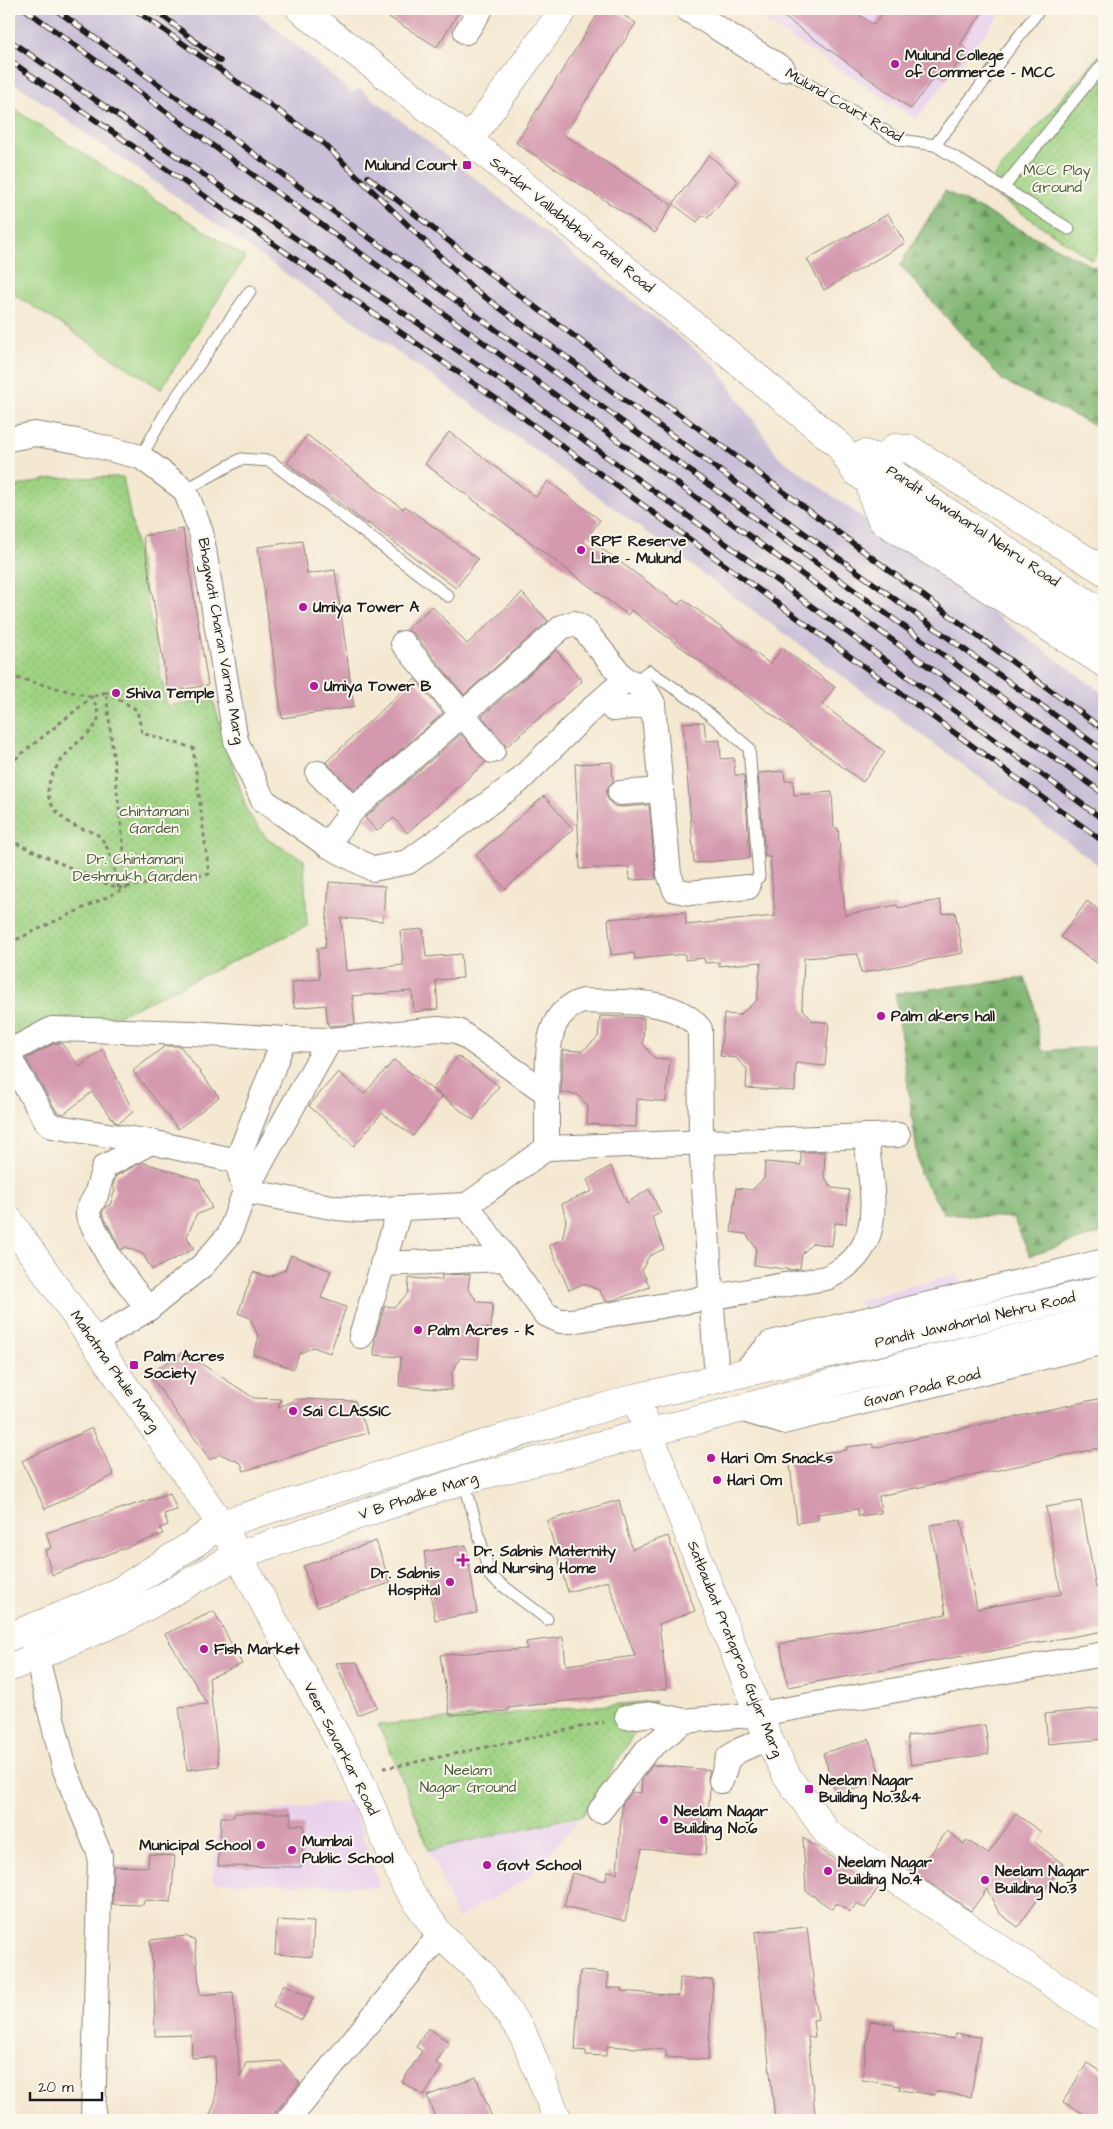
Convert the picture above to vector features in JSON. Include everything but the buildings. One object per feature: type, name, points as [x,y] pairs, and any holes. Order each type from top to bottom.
[{"type":"main road","points":[[469,140],[564,9]]},
{"type":"main road","name":"Sardar Vallabhbhai Patel Road","points":[[315,13],[839,445],[855,471],[875,473]]},
{"type":"main road","points":[[1104,571],[953,475],[909,450],[895,448],[875,473],[871,497],[882,520],[1104,663]]},
{"type":"main road","name":"Pandit Jawaharlal Nehru Road","points":[[875,473],[916,515],[1104,638]]},
{"type":"main road","name":"Pandit Jawaharlal Nehru Road","points":[[875,473],[927,499],[1104,614]]},
{"type":"main road","name":"Mahatma Phule Marg","points":[[9,1220],[95,1341],[220,1524]]},
{"type":"main road","name":"Pandit Jawaharlal Nehru Road","points":[[846,1350],[1097,1291]]},
{"type":"main road","name":"Pandit Jawaharlal Nehru Road","points":[[847,1379],[1102,1327]]},
{"type":"main road","name":"V B Phadke Marg","points":[[19,1633],[113,1595],[220,1524],[635,1398],[846,1350]]},
{"type":"main road","name":"V B Phadke Marg","points":[[9,1668],[126,1618],[238,1555],[464,1480],[740,1410],[847,1379]]},
{"type":"main road","name":"Satbaubat Prataprao Gujar Marg","points":[[635,1398],[650,1432],[764,1726],[787,1776],[828,1834],[1104,2018]]},
{"type":"main road","name":"Veer Savarkar Road","points":[[220,1524],[355,1770],[406,1886],[440,1935],[481,1973],[523,2034],[558,2120]]},
{"type":"street","points":[[466,32],[481,9]]},
{"type":"street","name":"Mulund Court Road","points":[[687,9],[714,16],[783,69]]},
{"type":"street","points":[[9,438],[35,434],[77,441],[141,457],[185,490]]},
{"type":"street","name":"Bhagwati Charan Varma Marg","points":[[185,490],[201,532],[236,741],[262,800],[327,845],[374,869],[408,862],[519,781],[587,713],[630,681]]},
{"type":"street","points":[[327,845],[353,810],[562,627],[574,623],[583,628],[630,681],[648,691],[645,705],[653,791],[669,874],[675,890],[690,893],[748,887]]},
{"type":"street","points":[[403,643],[493,751]]},
{"type":"street","points":[[613,709],[645,705]]},
{"type":"street","points":[[318,773],[353,810]]},
{"type":"street","points":[[620,793],[653,791]]},
{"type":"street","points":[[548,1148],[547,1093],[550,1036],[557,1018],[571,1004],[583,1001],[659,1005],[692,1019],[700,1029],[702,1141],[711,1296],[729,1377],[771,1343],[1104,1261]]},
{"type":"street","points":[[237,1161],[152,1142],[52,1126],[46,1121],[10,1059],[9,1052],[52,1029],[192,1033],[330,1040],[438,1029],[458,1031],[547,1093]]},
{"type":"street","points":[[245,1191],[237,1161],[284,1039]]},
{"type":"street","points":[[95,1341],[148,1309],[203,1265],[229,1235],[245,1191],[330,1040]]},
{"type":"street","points":[[245,1191],[337,1208],[360,1210],[467,1205],[548,1148],[898,1134]]},
{"type":"street","points":[[467,1205],[545,1314],[560,1321],[571,1321],[826,1278],[841,1271],[853,1260],[864,1246],[871,1231],[873,1216],[866,1136]]},
{"type":"street","points":[[148,1309],[109,1256],[88,1216],[88,1210],[96,1195],[104,1168],[152,1142]]},
{"type":"street","points":[[361,1336],[400,1208]]},
{"type":"street","points":[[382,1264],[505,1259]]},
{"type":"street","name":"Gavan Pada Road","points":[[740,1410],[783,1422],[1102,1327]]},
{"type":"street","points":[[19,1633],[35,1658],[65,1770],[100,1855],[94,2120]]},
{"type":"street","points":[[627,1717],[653,1714],[684,1721],[764,1726],[1104,1654]]},
{"type":"street","points":[[600,1811],[646,1751],[684,1721]]},
{"type":"street","points":[[721,1781],[728,1758],[740,1750],[764,1726]]},
{"type":"street","points":[[288,2120],[440,1935]]},
{"type":"lane","points":[[1040,9],[935,146],[1069,229]]},
{"type":"lane","points":[[1003,188],[1104,63]]},
{"type":"lane","name":"Mulund Court Road","points":[[783,69],[900,140],[935,146]]},
{"type":"lane","points":[[141,457],[166,412],[250,291]]},
{"type":"lane","points":[[185,490],[241,459],[270,461],[448,596]]},
{"type":"lane","points":[[630,681],[649,671],[695,702],[749,748],[759,877],[748,887]]},
{"type":"lane","points":[[464,1480],[490,1576],[547,1619]]},
{"type":"path","points":[[9,676],[92,697]]},
{"type":"path","points":[[106,692],[128,887]]},
{"type":"path","points":[[9,764],[92,697],[106,692],[137,710],[142,733],[193,748],[209,874],[119,888],[9,840]]},
{"type":"path","points":[[92,697],[98,719],[90,731],[60,762],[53,774],[48,790],[50,802],[59,814],[73,825],[100,836],[110,856],[119,888]]},
{"type":"path","points":[[9,943],[128,887]]},
{"type":"path","points":[[355,1770],[397,1766],[627,1717]]},
{"type":"shaded area","points":[[9,9],[253,9],[352,93],[359,88],[715,365],[779,457],[1104,694],[1104,869],[497,422],[9,79]]},
{"type":"shaded area","name":"Mulund College of Commerce - MCC","points":[[746,9],[1004,9],[916,119]]},
{"type":"shaded area","points":[[958,1274],[964,1288],[861,1309],[858,1300]]},
{"type":"shaded area","name":"Mumbai Public School","points":[[351,1800],[380,1887],[213,1882],[219,1818]]},
{"type":"shaded area","name":"Govt School","points":[[582,1817],[525,1880],[457,1919],[429,1850]]},
{"type":"green space","name":"MCC Play Ground","points":[[1104,50],[1104,244],[1092,260],[984,188]]},
{"type":"green space","points":[[9,106],[245,257],[161,389],[9,291]]},
{"type":"green space","points":[[945,191],[1104,272],[1104,430],[1003,381],[900,265]]},
{"type":"green space","name":"Dr. Chintamani Deshmukh Garden","points":[[123,477],[167,706],[213,700],[247,811],[267,839],[304,860],[307,926],[9,1068],[9,488],[52,478]]},
{"type":"green space","points":[[1025,978],[1033,998],[1041,1051],[1104,1046],[1104,1232],[1030,1256],[1013,1218],[944,1214],[920,1174],[895,993]]},
{"type":"green space","name":"Neelam Nagar Ground","points":[[655,1701],[583,1815],[429,1850],[397,1766],[378,1725]]},
{"type":"railway","points":[[25,9],[1104,794]]},
{"type":"railway","points":[[55,9],[1104,772]]},
{"type":"railway","points":[[134,9],[321,141],[474,289],[785,519],[1104,751]]},
{"type":"railway","points":[[154,9],[220,61]]},
{"type":"railway","points":[[9,40],[532,402],[1104,820]]},
{"type":"railway","points":[[9,60],[521,416],[1104,842]]},
{"type":"railway","points":[[368,177],[488,272],[1104,730]]},
{"type":"place","name":"Mulund College of Commerce - MCC","points":[[895,64]]},
{"type":"place","name":"Mulund Court","points":[[467,165]]},
{"type":"place","name":"RPF Reserve Line - Mulund","points":[[581,550]]},
{"type":"place","name":"Umiya Tower A","points":[[303,607]]},
{"type":"place","name":"Umiya Tower B","points":[[314,686]]},
{"type":"place","name":"Shiva Temple","points":[[116,693]]},
{"type":"place","name":"Palm akers hall","points":[[881,1016]]},
{"type":"place","name":"Palm Acres - K","points":[[418,1330]]},
{"type":"place","name":"Palm Acres Society","points":[[134,1365]]},
{"type":"place","name":"Sai CLASSIC","points":[[293,1411]]},
{"type":"place","name":"Hari Om Snacks","points":[[711,1458]]},
{"type":"place","name":"Hari Om","points":[[717,1480]]},
{"type":"place","name":"Dr. Sabnis Maternity and Nursing Home","points":[[463,1560]]},
{"type":"place","name":"Dr. Sabnis Hospital","points":[[450,1582]]},
{"type":"place","name":"Fish Market","points":[[204,1649]]},
{"type":"place","name":"Neelam Nagar Building No.3&4","points":[[809,1789]]},
{"type":"place","name":"Neelam Nagar Building No.6","points":[[664,1820]]},
{"type":"place","name":"Municipal School","points":[[261,1845]]},
{"type":"place","name":"Mumbai Public School","points":[[292,1850]]},
{"type":"place","name":"Govt School","points":[[487,1865]]},
{"type":"place","name":"Neelam Nagar Building No.4","points":[[828,1871]]},
{"type":"place","name":"Neelam Nagar Building No.3","points":[[985,1880]]},
{"type":"park label","name":"chintamani Garden","points":[[154,820]]}]
